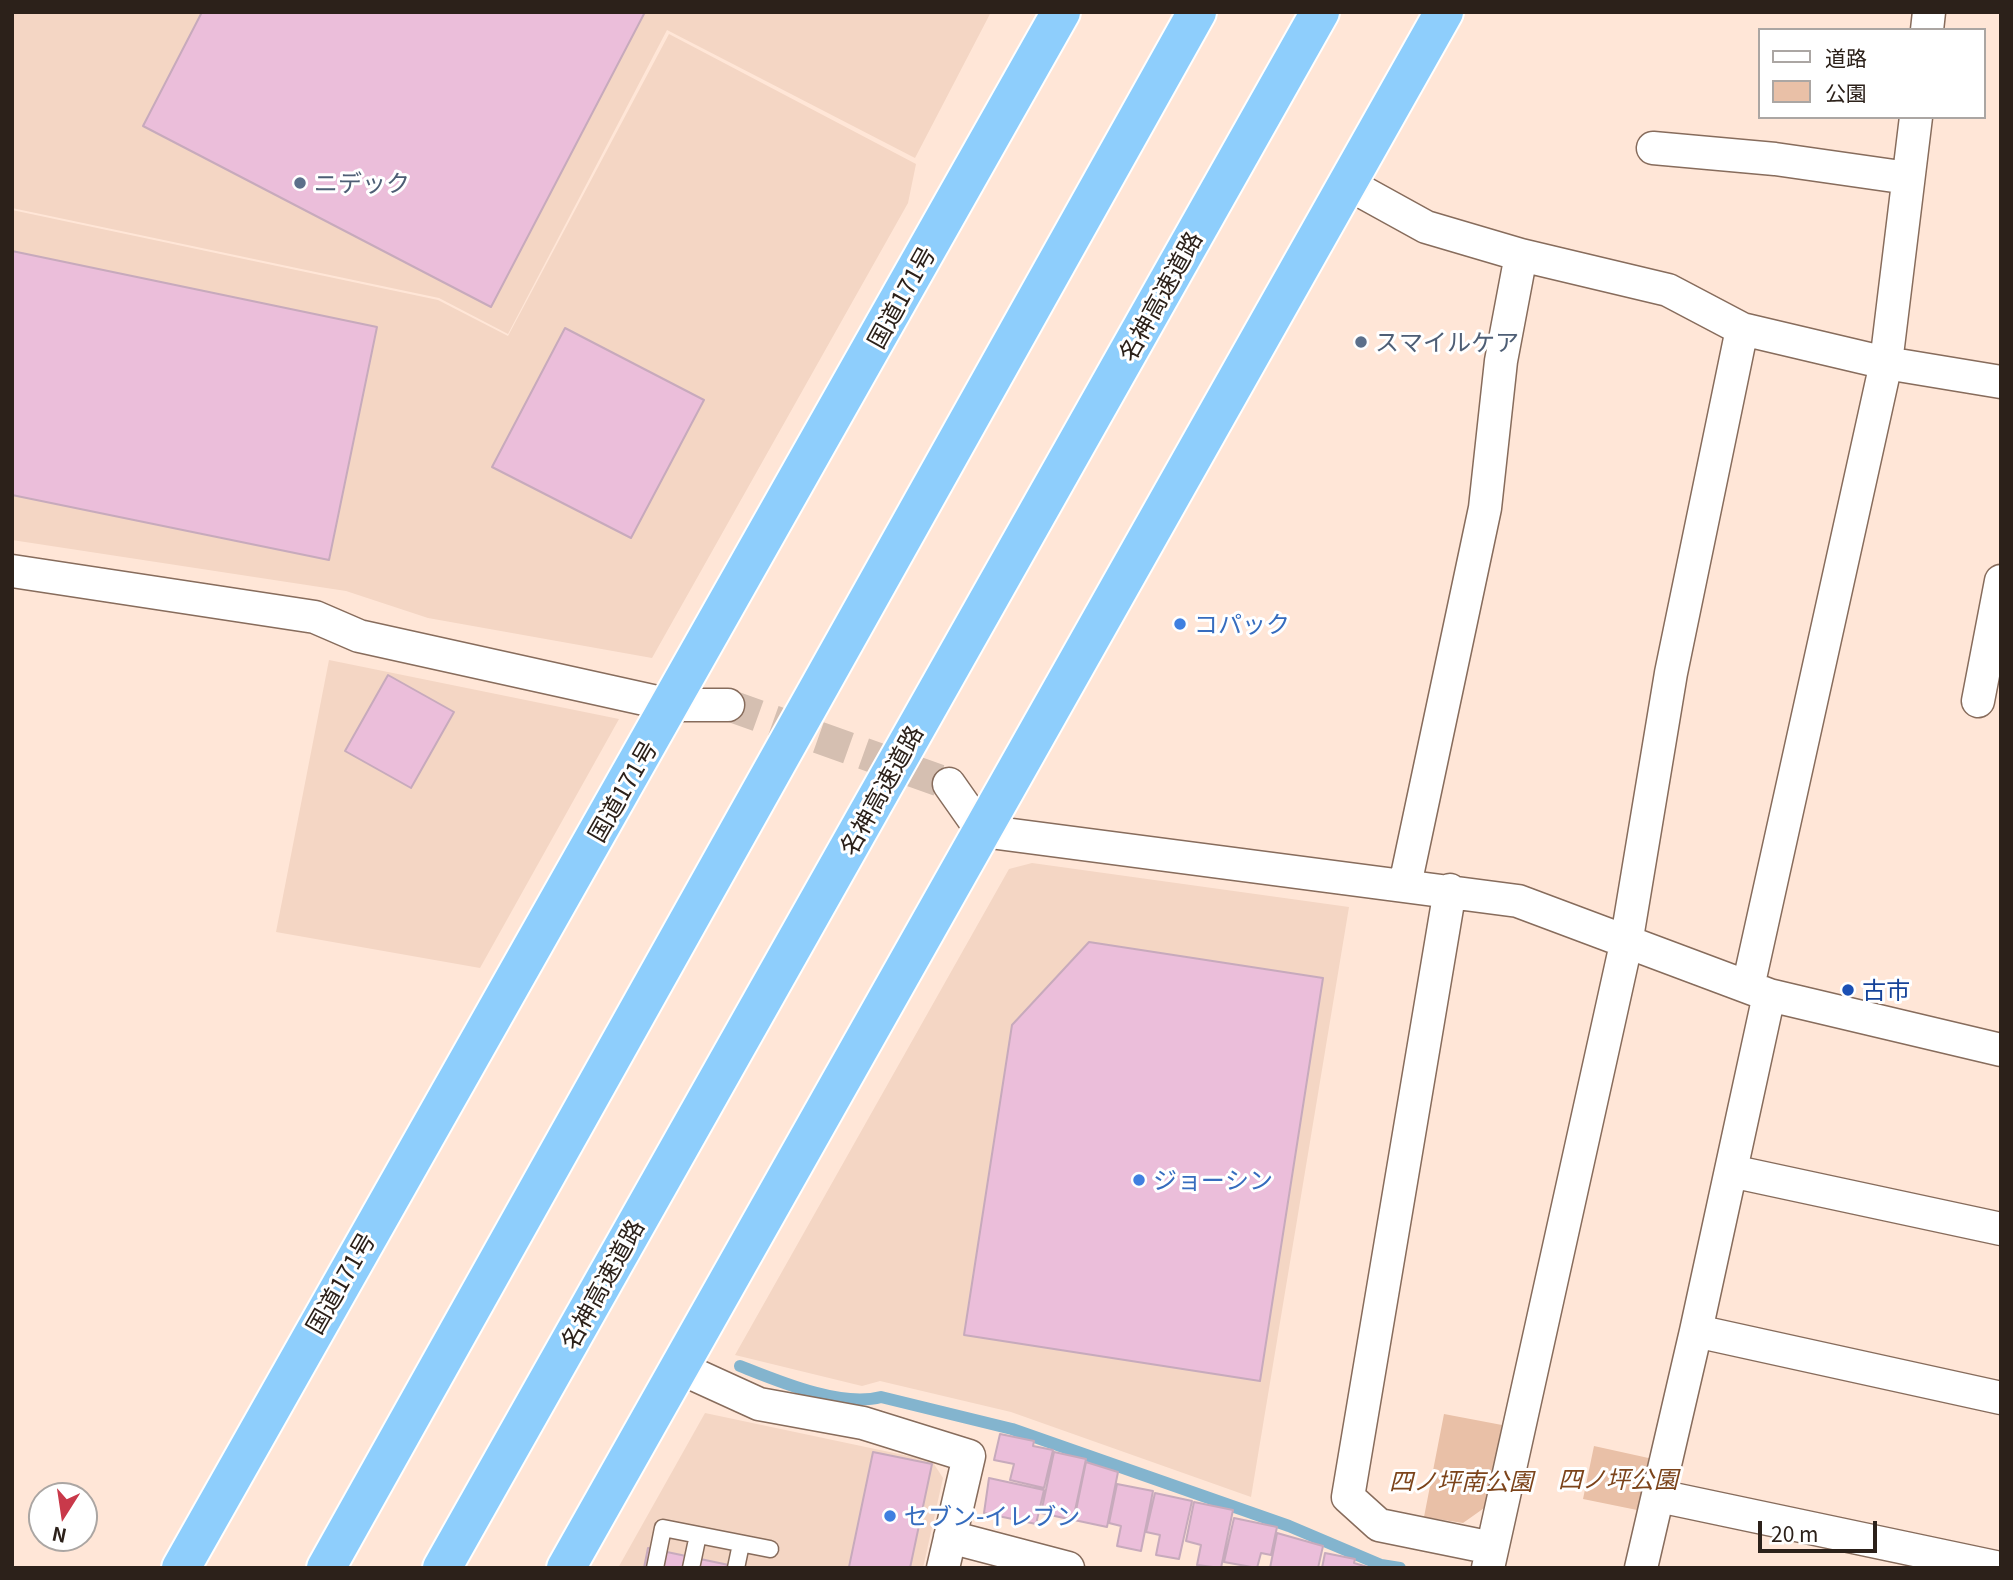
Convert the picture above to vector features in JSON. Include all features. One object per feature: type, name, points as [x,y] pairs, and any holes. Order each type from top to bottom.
[{"type":"highway","name":"国道171号","points":[[181,1568],[1061,12]]},
{"type":"highway","points":[[326,1568],[1197,12]]},
{"type":"highway","name":"名神高速道路","points":[[442,1568],[1320,12]]},
{"type":"highway","points":[[566,1568],[1444,12]]},
{"type":"street","points":[[1641,1568],[1731,1171],[1758,991],[1886,363],[1916,119]]},
{"type":"street","points":[[1653,148],[1775,159],[1908,178]]},
{"type":"street","points":[[1348,184],[1426,227],[1521,255],[1668,290],[1742,330],[1886,363],[2001,382]]},
{"type":"street","points":[[1405,885],[1485,509],[1501,361],[1521,255]]},
{"type":"street","points":[[1450,890],[1348,1497],[1379,1525],[1490,1558],[1626,944],[1671,673],[1742,330]]},
{"type":"street","points":[[12,571],[315,617],[359,636],[671,705],[728,705]]},
{"type":"street","points":[[1978,701],[2001,581]]},
{"type":"street","points":[[949,784],[982,831],[1259,869],[1450,890],[1518,901],[1626,944],[1758,991],[2001,1050]]},
{"type":"street","points":[[1731,1171],[2001,1229]]},
{"type":"street","points":[[1696,1331],[2001,1398]]},
{"type":"street","points":[[680,1368],[759,1404],[863,1423],[969,1456],[943,1568]]},
{"type":"street","points":[[1659,1496],[2000,1568]]},
{"type":"street","points":[[950,1537],[1068,1568]]},
{"type":"lane","points":[[655,1568],[663,1528],[770,1549]]},
{"type":"lane","points":[[691,1568],[698,1535]]},
{"type":"lane","points":[[736,1568],[741,1544]]},
{"type":"shaded area","name":"ニデック","points":[[12,12],[991,12],[915,158],[667,30],[508,334],[439,298],[12,208]]},
{"type":"shaded area","points":[[669,34],[916,164],[908,203],[652,658],[428,618],[346,591],[12,540],[12,210],[438,300],[508,336]]},
{"type":"shaded area","points":[[329,660],[619,719],[480,968],[276,932]]},
{"type":"shaded area","points":[[1032,863],[1349,907],[1251,1497],[1011,1412],[880,1381],[862,1386],[735,1355],[1009,869]]},
{"type":"shaded area","points":[[705,1413],[932,1461],[943,1478],[923,1568],[618,1568]]},
{"type":"green space","name":"四ノ坪南公園","points":[[1444,1414],[1502,1425],[1487,1506],[1463,1523],[1424,1517]]},
{"type":"green space","name":"四ノ坪公園","points":[[1594,1446],[1653,1459],[1642,1511],[1583,1499]]},
{"type":"building","points":[[202,12],[645,12],[491,307],[143,126]]},
{"type":"building","points":[[12,251],[377,327],[329,560],[12,495]]},
{"type":"building","points":[[565,328],[704,400],[631,538],[492,467]]},
{"type":"building","points":[[388,675],[454,712],[411,788],[345,751]]},
{"type":"building","name":"ジョーシン","points":[[1089,942],[1323,978],[1260,1381],[964,1335],[1012,1025]]},
{"type":"building","points":[[1000,1434],[1034,1441],[1033,1446],[1053,1450],[1044,1488],[1010,1480],[1014,1464],[994,1460]]},
{"type":"building","name":"セブン-イレブン","points":[[873,1452],[932,1464],[910,1568],[849,1567]]},
{"type":"building","points":[[1054,1452],[1086,1459],[1073,1520],[1041,1513]]},
{"type":"building","points":[[1086,1462],[1118,1472],[1107,1527],[1074,1520]]},
{"type":"building","points":[[989,1478],[1044,1490],[1036,1524],[984,1513]]},
{"type":"building","points":[[1117,1484],[1153,1491],[1141,1551],[1117,1546],[1121,1526],[1109,1523]]},
{"type":"building","points":[[1155,1493],[1192,1501],[1179,1559],[1156,1555],[1160,1535],[1146,1532]]},
{"type":"building","points":[[1194,1502],[1233,1510],[1221,1568],[1197,1565],[1201,1545],[1186,1541]]},
{"type":"building","points":[[1234,1518],[1277,1527],[1271,1555],[1261,1553],[1257,1568],[1224,1562]]},
{"type":"building","points":[[1277,1533],[1323,1546],[1318,1568],[1270,1568]]},
{"type":"building","points":[[648,1548],[743,1568],[644,1568]]},
{"type":"building","points":[[1325,1553],[1355,1559],[1354,1563],[1371,1568],[1322,1568]]},
{"type":"waterway","points":[[740,1366],[829,1396],[847,1399],[881,1397],[1012,1429],[1289,1526],[1381,1565],[1400,1568]]},
{"type":"tunnel","points":[[728,705],[949,784]]},
{"type":"place","name":"ニデック","points":[[300,183]]},
{"type":"place","name":"スマイルケア","points":[[1361,342]]},
{"type":"place","name":"コパック","points":[[1180,624]]},
{"type":"place","name":"古市","points":[[1848,990]]},
{"type":"place","name":"ジョーシン","points":[[1139,1180]]},
{"type":"place","name":"セブン-イレブン","points":[[890,1516]]}]
